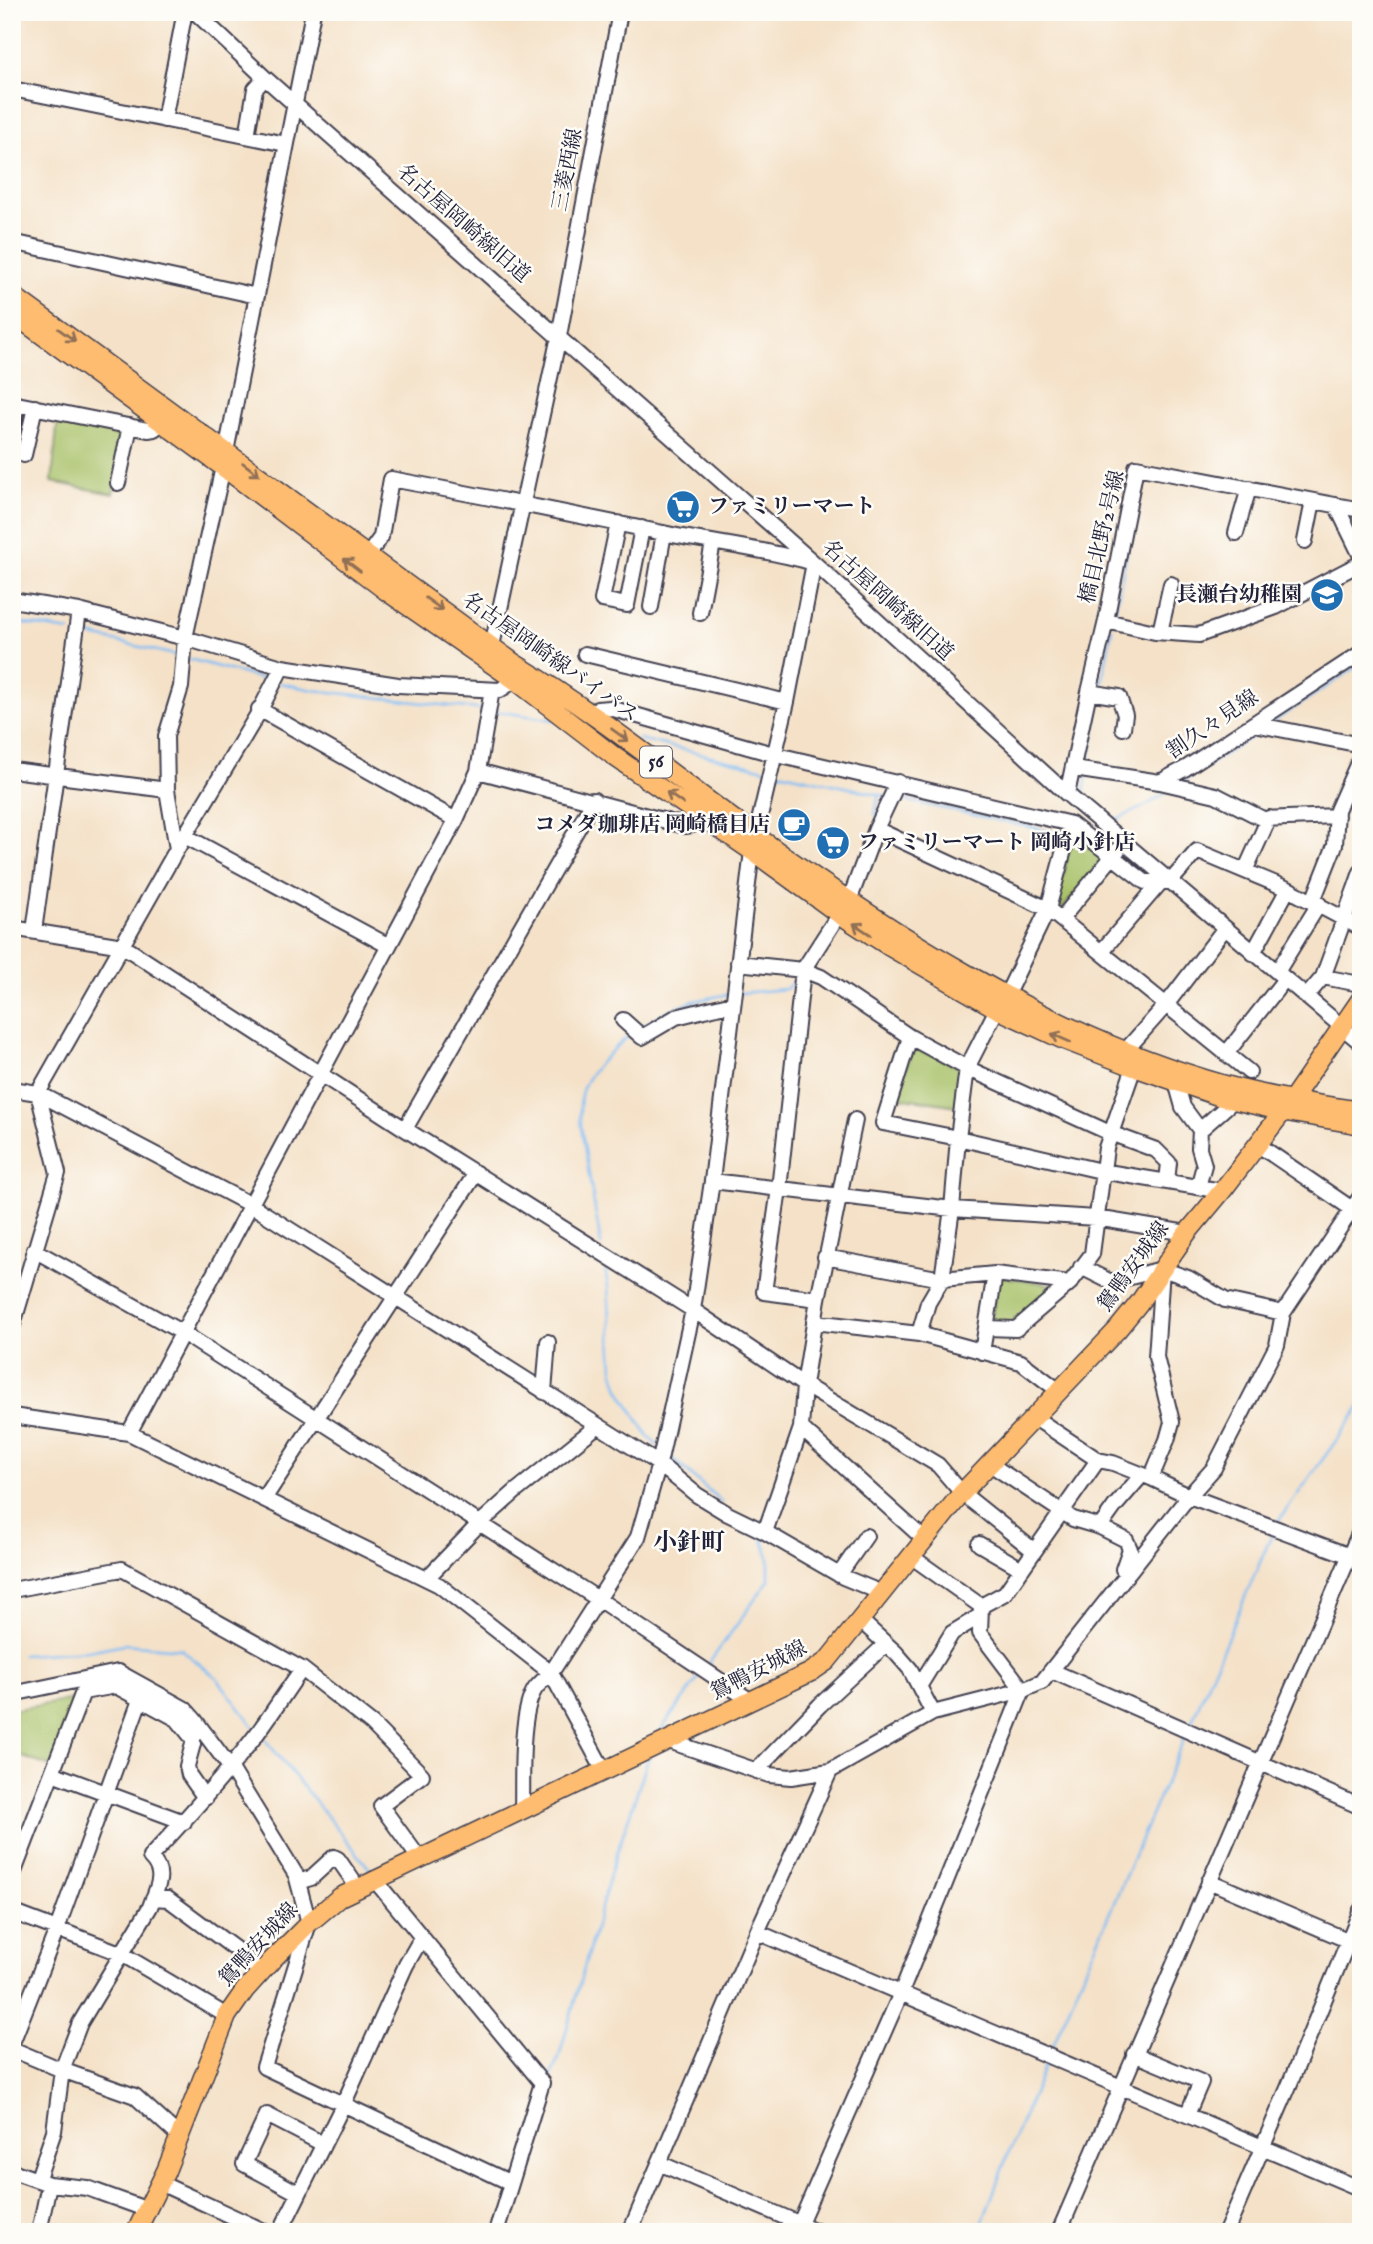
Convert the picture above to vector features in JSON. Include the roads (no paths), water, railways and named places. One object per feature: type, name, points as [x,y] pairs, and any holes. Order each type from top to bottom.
[{"type":"main road","name":"名古屋岡崎線バイパス","points":[[12,295],[224,459],[385,590],[514,671],[535,676],[592,715],[754,843],[844,907],[1064,1040],[1134,1068],[1234,1100],[1361,1111]]},
{"type":"main road","name":"名古屋岡崎線バイパス","points":[[12,313],[162,423],[224,459],[368,555],[492,646],[514,671],[615,757],[700,816],[754,843]]},
{"type":"main road","name":"鴛鴨安城線","points":[[136,2232],[160,2183],[227,2016],[245,1990],[309,1923],[340,1897],[669,1741],[811,1672],[827,1661],[962,1493],[1132,1312],[1187,1233],[1286,1106],[1361,999]]},
{"type":"main road","name":"名古屋岡崎線バイパス","points":[[1002,1002],[1205,1079],[1286,1106],[1361,1125]]},
{"type":"street","points":[[164,120],[184,16],[188,12]]},
{"type":"street","name":"名古屋岡崎線旧道","points":[[195,12],[265,78],[814,563],[1166,882],[1361,1043]]},
{"type":"street","points":[[177,849],[167,790],[166,736],[181,687],[186,638],[313,12]]},
{"type":"street","name":"三菱西線","points":[[492,646],[559,336],[620,12]]},
{"type":"street","points":[[247,135],[255,89],[265,78]]},
{"type":"street","points":[[12,89],[286,145]]},
{"type":"street","points":[[12,242],[257,296]]},
{"type":"street","points":[[12,427],[15,403],[148,430],[162,423]]},
{"type":"street","points":[[24,455],[35,407]]},
{"type":"street","points":[[118,484],[130,426]]},
{"type":"street","name":"橋目北野2号線","points":[[1067,794],[1106,621],[1136,467],[1361,510]]},
{"type":"street","points":[[368,555],[381,537],[391,479],[713,543],[780,553],[814,563],[787,702],[754,843],[712,1181],[693,1310],[659,1464],[638,1537],[551,1673],[536,1688],[529,1704],[524,1725],[522,1810]]},
{"type":"street","points":[[1236,533],[1249,488]]},
{"type":"street","points":[[1305,541],[1313,501]]},
{"type":"street","points":[[1336,505],[1361,556]]},
{"type":"street","points":[[618,523],[602,600],[627,604],[642,528]]},
{"type":"street","points":[[651,607],[664,533]]},
{"type":"street","points":[[700,613],[713,543]]},
{"type":"street","points":[[1106,621],[1160,632],[1199,635],[1276,607],[1361,563]]},
{"type":"street","points":[[1160,632],[1171,584]]},
{"type":"street","points":[[12,600],[79,611],[186,638],[282,667],[398,685],[500,690],[514,671]]},
{"type":"street","points":[[34,931],[79,611]]},
{"type":"street","name":"割久々見線","points":[[1074,769],[1160,782],[1186,768],[1361,653]]},
{"type":"street","points":[[584,654],[787,702]]},
{"type":"street","points":[[12,1328],[58,1173],[38,1093],[282,667]]},
{"type":"street","points":[[128,1433],[456,820],[478,771],[492,690]]},
{"type":"street","points":[[1088,692],[1119,697],[1126,724]]},
{"type":"street","points":[[592,715],[597,709],[610,708],[773,754],[1071,824],[1145,882],[1166,882]]},
{"type":"street","points":[[259,709],[456,820]]},
{"type":"street","points":[[1254,724],[1361,745]]},
{"type":"street","points":[[1227,1054],[1281,975],[1316,903],[1335,845],[1337,810],[1361,756]]},
{"type":"street","points":[[12,770],[167,790]]},
{"type":"street","points":[[478,771],[685,826],[692,825],[700,816]]},
{"type":"street","points":[[818,1299],[764,1292],[779,1189],[803,970],[844,907],[898,782]]},
{"type":"street","points":[[1160,782],[1216,795],[1263,819],[1337,816]]},
{"type":"street","points":[[405,1129],[594,800]]},
{"type":"street","points":[[1245,871],[1269,818]]},
{"type":"street","points":[[919,1334],[928,1303],[942,1279],[967,1068],[1048,909],[1071,824]]},
{"type":"street","points":[[876,829],[1048,909],[1249,1072]]},
{"type":"street","points":[[185,836],[387,945]]},
{"type":"street","points":[[1061,919],[1125,843]]},
{"type":"street","points":[[1101,952],[1196,851],[1288,889],[1361,928]]},
{"type":"street","points":[[1306,997],[1323,976],[1344,918],[1358,890],[1361,872]]},
{"type":"street","points":[[1253,953],[1288,889]]},
{"type":"street","points":[[12,928],[124,946],[319,1074],[693,1310],[803,1385],[938,1465],[962,1493],[1033,1550]]},
{"type":"street","points":[[1126,1050],[1166,1005],[1225,928]]},
{"type":"street","points":[[738,963],[803,970],[821,977],[910,1037],[967,1068],[1110,1133],[1156,1150],[1168,1163],[1167,1181]]},
{"type":"street","points":[[1323,976],[1360,984],[1361,989]]},
{"type":"street","points":[[623,1020],[642,1037],[676,1017],[733,1003]]},
{"type":"street","points":[[910,1037],[883,1123],[1101,1171],[1222,1191]]},
{"type":"street","points":[[987,1328],[1016,1329],[1070,1283],[1093,1254],[1101,1171],[1110,1133],[1134,1068]]},
{"type":"street","points":[[1176,1082],[1183,1107],[1200,1130],[1199,1148],[1204,1165],[1198,1187]]},
{"type":"street","points":[[12,1089],[38,1093],[251,1205],[659,1464],[697,1495],[839,1575],[882,1592]]},
{"type":"street","points":[[1200,1130],[1234,1100]]},
{"type":"street","points":[[765,1532],[801,1428],[803,1385],[825,1257],[855,1120]]},
{"type":"street","points":[[1257,1144],[1352,1209]]},
{"type":"street","points":[[264,1499],[476,1173]]},
{"type":"street","points":[[712,1181],[952,1209],[1096,1219],[1187,1233]]},
{"type":"street","points":[[669,1741],[769,1775],[791,1777],[830,1771],[933,1713],[1023,1690],[1042,1682],[1214,1468],[1277,1345],[1283,1313],[1361,1196]]},
{"type":"street","points":[[34,1250],[181,1332],[598,1599],[751,1701]]},
{"type":"street","points":[[825,1257],[942,1279],[995,1274],[1070,1283]]},
{"type":"street","points":[[1081,1267],[1111,1282],[1162,1269],[1188,1278],[1224,1300],[1283,1313]]},
{"type":"street","points":[[1100,1527],[1115,1506],[1147,1476],[1167,1440],[1172,1422],[1156,1357],[1162,1269]]},
{"type":"street","points":[[982,1352],[995,1274]]},
{"type":"street","points":[[814,1322],[919,1334],[1021,1362],[1059,1391]]},
{"type":"street","points":[[544,1392],[548,1342]]},
{"type":"street","points":[[12,1416],[128,1433],[439,1585],[551,1673],[604,1771]]},
{"type":"street","points":[[1035,1418],[1098,1460],[1113,1463],[1189,1496],[1355,1557]]},
{"type":"street","points":[[427,1578],[479,1524],[597,1426]]},
{"type":"street","points":[[801,1428],[926,1540]]},
{"type":"street","points":[[920,1685],[952,1633],[1006,1593],[1033,1550],[1064,1512],[1098,1460]]},
{"type":"street","points":[[990,1464],[1073,1519],[1100,1527],[1126,1540],[1130,1549],[1124,1569],[1129,1572]]},
{"type":"street","points":[[1059,2232],[1259,1764],[1355,1557],[1361,1529]]},
{"type":"street","points":[[839,1575],[866,1536]]},
{"type":"street","points":[[979,1544],[1022,1569]]},
{"type":"street","points":[[912,1557],[981,1611]]},
{"type":"street","points":[[12,1590],[122,1569],[302,1669],[372,1724],[422,1775],[381,1806],[419,1858]]},
{"type":"street","points":[[981,1611],[980,1633],[1023,1690]]},
{"type":"street","points":[[860,1620],[910,1669],[933,1713]]},
{"type":"street","points":[[756,1771],[820,1705],[886,1644]]},
{"type":"street","points":[[39,2232],[43,2181],[54,2131],[62,2070],[79,2023],[150,1907],[160,1872],[150,1857],[205,1798],[257,1733],[302,1669]]},
{"type":"street","points":[[1052,1671],[1361,1807]]},
{"type":"street","points":[[12,1695],[118,1672],[186,1709],[230,1767],[286,1855],[298,1882],[309,1923],[264,2067],[511,2183]]},
{"type":"street","points":[[12,1877],[83,1692],[116,1686],[177,1719],[192,1739],[187,1766],[189,1775],[205,1798]]},
{"type":"street","points":[[798,2228],[901,1993],[1023,1690]]},
{"type":"street","points":[[12,2043],[57,1929],[140,1700]]},
{"type":"street","points":[[630,2232],[757,1932],[830,1771]]},
{"type":"street","points":[[52,1773],[184,1822]]},
{"type":"street","points":[[298,1882],[311,1878],[334,1857],[338,1859],[422,1937],[542,2083],[496,2232]]},
{"type":"street","points":[[1209,1881],[1354,1943]]},
{"type":"street","points":[[153,1898],[168,1899],[238,1951],[261,1973]]},
{"type":"street","points":[[1226,2232],[1354,1943],[1361,1910]]},
{"type":"street","points":[[12,1912],[120,1953],[227,2016]]},
{"type":"street","points":[[757,1932],[1361,2189]]},
{"type":"street","points":[[280,2232],[344,2103],[395,1988],[422,1937]]},
{"type":"street","points":[[12,2049],[135,2096],[179,2136]]},
{"type":"street","points":[[1134,2054],[1201,2082],[1187,2115]]},
{"type":"street","points":[[298,2193],[244,2164],[267,2115],[323,2144]]},
{"type":"street","points":[[659,2163],[798,2228],[819,2232]]},
{"type":"street","points":[[12,2171],[43,2181],[87,2188],[148,2210]]},
{"type":"street","points":[[160,2183],[266,2232]]},
{"type":"waterway","points":[[1114,616],[1141,482]]},
{"type":"waterway","points":[[12,622],[70,631]]},
{"type":"waterway","points":[[1101,688],[1112,628]]},
{"type":"waterway","points":[[80,633],[179,656]]},
{"type":"waterway","points":[[189,659],[270,681]]},
{"type":"waterway","points":[[1273,722],[1361,664]]},
{"type":"waterway","points":[[280,683],[313,690],[485,710]]},
{"type":"waterway","points":[[1090,757],[1099,701]]},
{"type":"waterway","points":[[495,711],[554,720]]},
{"type":"waterway","points":[[1183,782],[1259,732]]},
{"type":"waterway","points":[[639,739],[765,769]]},
{"type":"waterway","points":[[775,771],[885,796]]},
{"type":"waterway","points":[[1084,793],[1087,776]]},
{"type":"waterway","points":[[1110,823],[1171,790]]},
{"type":"waterway","points":[[875,815],[879,794]]},
{"type":"waterway","points":[[895,798],[1063,834]]},
{"type":"waterway","points":[[740,993],[786,989],[795,980]]},
{"type":"waterway","points":[[639,1028],[664,1013],[694,1001],[729,994]]},
{"type":"waterway","points":[[601,1245],[580,1121],[581,1096],[586,1081],[597,1066],[631,1034]]},
{"type":"waterway","points":[[604,1262],[613,1369],[619,1389],[648,1436],[657,1445]]},
{"type":"waterway","points":[[1277,1523],[1361,1406]]},
{"type":"waterway","points":[[667,1454],[723,1503]]},
{"type":"waterway","points":[[1190,1725],[1273,1532]]},
{"type":"waterway","points":[[707,1666],[769,1580],[769,1557],[762,1537]]},
{"type":"waterway","points":[[22,1655],[88,1651],[124,1644],[181,1649],[217,1678],[254,1727]]},
{"type":"waterway","points":[[656,1737],[701,1674]]},
{"type":"waterway","points":[[1051,2050],[1186,1734]]},
{"type":"waterway","points":[[263,1737],[373,1873]]},
{"type":"waterway","points":[[547,2084],[559,2057],[612,1868],[649,1756]]},
{"type":"waterway","points":[[979,2232],[1047,2060]]},
{"type":"place","name":"ファミリーマート","points":[[683,507]]},
{"type":"place","name":"長瀬台幼稚園","points":[[1327,595]]},
{"type":"place","name":"コメダ珈琲店 岡崎橋目店","points":[[794,825]]},
{"type":"place","name":"ファミリーマート 岡崎小針店","points":[[833,843]]},
{"type":"district","name":"小針町","points":[[689,1543]]}]
